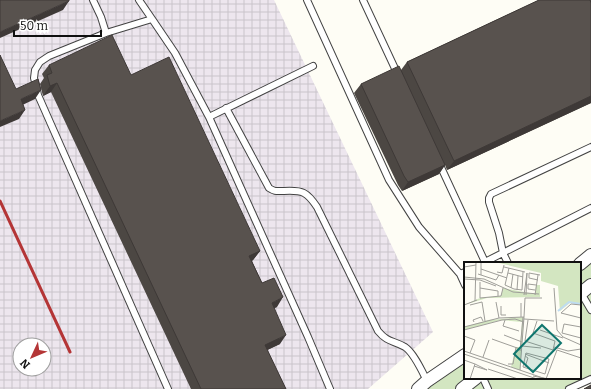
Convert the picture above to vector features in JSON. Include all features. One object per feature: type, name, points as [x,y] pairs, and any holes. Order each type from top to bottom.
[{"type":"street","points":[[581,263],[591,255]]},
{"type":"street","points":[[581,293],[591,285]]},
{"type":"street","points":[[422,385],[464,356]]},
{"type":"street","points":[[463,389],[475,379]]},
{"type":"lane","points":[[93,0],[101,17],[106,33]]},
{"type":"lane","points":[[139,0],[175,53],[209,117],[330,389]]},
{"type":"lane","points":[[307,0],[389,180],[419,227],[462,273]]},
{"type":"lane","points":[[363,0],[399,78]]},
{"type":"lane","points":[[152,19],[106,33],[49,56],[40,62],[35,70],[34,78],[38,95],[168,389]]},
{"type":"lane","points":[[209,117],[313,66]]},
{"type":"lane","points":[[226,108],[269,188],[274,191],[298,191],[312,198],[378,331],[389,341],[404,347],[409,351],[413,356],[422,385]]},
{"type":"lane","points":[[508,262],[503,253],[499,233],[489,202],[491,194],[591,147]]},
{"type":"lane","points":[[435,156],[484,262],[591,208]]},
{"type":"lane","points":[[581,293],[591,310]]},
{"type":"lane","points":[[483,379],[488,389]]},
{"type":"lane","points":[[569,389],[591,379]]},
{"type":"shaded area","points":[[0,0],[274,0],[433,332],[368,389],[0,389]]},
{"type":"green space","points":[[591,255],[591,379],[569,389],[418,389],[464,356],[464,379],[581,379],[581,263]]},
{"type":"building","points":[[0,0],[69,0],[69,1],[0,32]]},
{"type":"building","points":[[539,0],[590,0],[591,96],[454,161],[407,62]]},
{"type":"building","points":[[112,35],[131,75],[169,57],[260,251],[249,256],[262,283],[274,278],[283,297],[272,303],[286,335],[265,345],[286,389],[201,389],[57,83],[50,86],[47,75],[52,73],[49,65]]},
{"type":"building","points":[[0,55],[16,89],[38,79],[41,90],[21,99],[25,110],[0,121]]},
{"type":"building","points":[[399,66],[445,165],[408,182],[361,84]]},
{"type":"building","points":[[591,385],[591,389],[584,389]]},
{"type":"railway","points":[[0,201],[70,352]]}]
